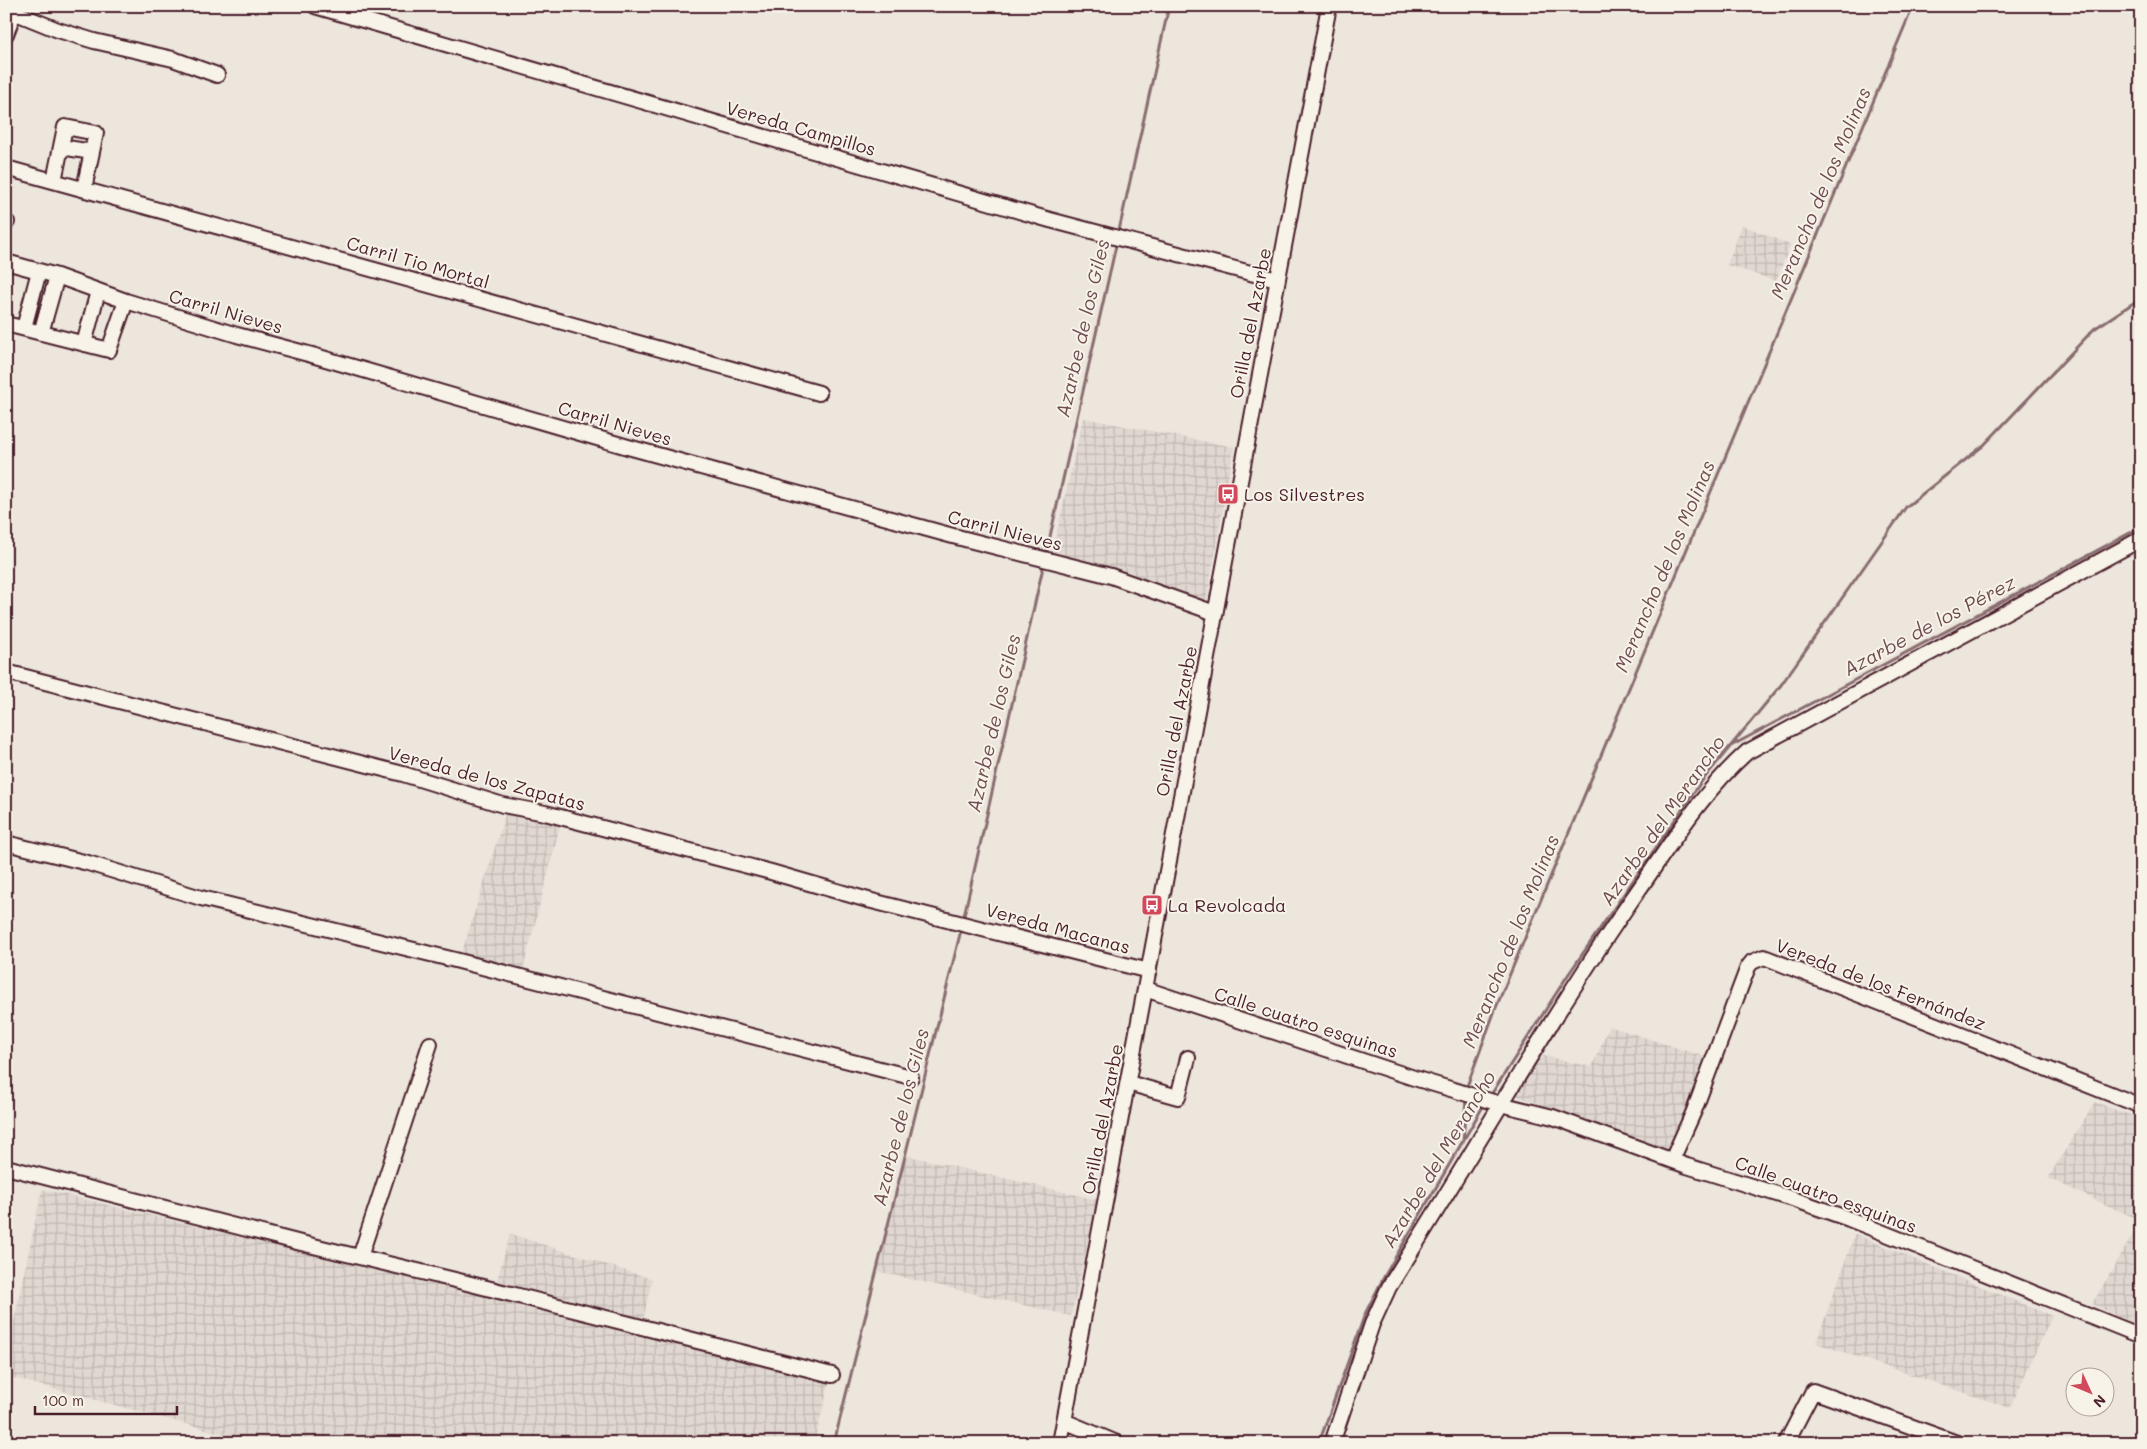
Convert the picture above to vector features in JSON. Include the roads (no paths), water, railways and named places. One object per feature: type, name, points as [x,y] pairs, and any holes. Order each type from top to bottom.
[{"type":"street","name":"Vereda Campillos","points":[[315,6],[1050,220],[1277,280]]},
{"type":"street","name":"Orilla del Azarbe","points":[[1060,1443],[1329,6]]},
{"type":"street","points":[[6,34],[10,11],[58,30],[94,41],[173,59],[217,75]]},
{"type":"street","points":[[54,181],[65,127],[96,132],[84,189]]},
{"type":"street","points":[[61,147],[92,152]]},
{"type":"street","name":"Carril Tio Mortal","points":[[6,168],[819,393]]},
{"type":"street","name":"Carril Nieves","points":[[6,262],[57,276],[126,301],[237,336],[312,354],[628,447],[954,536],[1111,576],[1215,613]]},
{"type":"street","points":[[24,328],[39,271]]},
{"type":"street","points":[[41,333],[57,276]]},
{"type":"street","points":[[84,344],[98,291]]},
{"type":"street","points":[[6,324],[110,350],[126,301]]},
{"type":"street","points":[[1332,1443],[1372,1324],[1389,1287],[1446,1197],[1493,1102],[1678,833],[1729,768],[1747,752],[2141,539]]},
{"type":"street","name":"Vereda de los Zapatas","points":[[6,672],[403,774],[503,805],[771,872],[868,900],[957,922]]},
{"type":"street","points":[[6,843],[88,864],[201,898],[454,960],[911,1077]]},
{"type":"street","name":"Vereda Macanas","points":[[957,922],[1148,971]]},
{"type":"street","name":"Vereda de los Fernández","points":[[1672,1160],[1694,1111],[1748,967],[1752,962],[1764,957],[2141,1106]]},
{"type":"street","name":"Calle cuatro esquinas","points":[[1145,989],[1493,1102],[1553,1117],[1672,1160],[1849,1219],[2141,1336]]},
{"type":"street","points":[[360,1257],[430,1044]]},
{"type":"street","points":[[1128,1083],[1178,1097],[1188,1058]]},
{"type":"street","points":[[6,1167],[832,1375]]},
{"type":"street","points":[[1786,1443],[1812,1391],[1958,1443]]},
{"type":"street","points":[[1064,1421],[1117,1443]]},
{"type":"waterway","name":"Azarbe de los Giles","points":[[1118,235],[1169,6]]},
{"type":"waterway","name":"Merancho de los Molinas","points":[[1466,1089],[1495,1010],[1913,6]]},
{"type":"waterway","name":"Azarbe de los Giles","points":[[1046,554],[1117,241]]},
{"type":"waterway","name":"Azarbe del Merancho","points":[[1489,1098],[1568,975],[1701,782],[1781,685],[1906,507],[1984,445],[2094,329],[2141,298]]},
{"type":"waterway","name":"Azarbe de los Pérez","points":[[1731,746],[2141,527]]},
{"type":"waterway","name":"Azarbe de los Giles","points":[[963,920],[1044,563]]},
{"type":"waterway","name":"Azarbe de los Giles","points":[[834,1443],[962,926]]},
{"type":"waterway","name":"Merancho de los Molinas","points":[[1463,1142],[1466,1098]]},
{"type":"waterway","name":"Azarbe del Merancho","points":[[1319,1443],[1365,1314],[1384,1277],[1485,1103]]},
{"type":"place","name":"Los Silvestres","points":[[1228,494]]},
{"type":"place","name":"La Revolcada","points":[[1152,905]]}]
